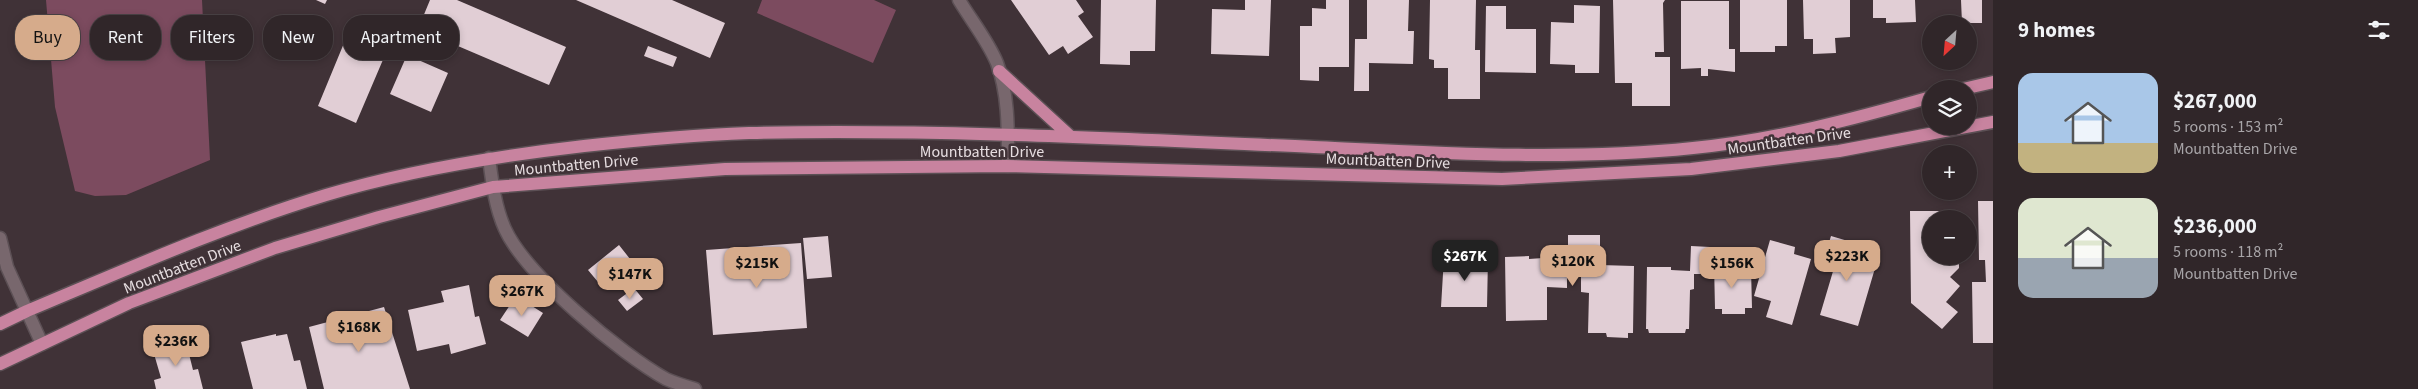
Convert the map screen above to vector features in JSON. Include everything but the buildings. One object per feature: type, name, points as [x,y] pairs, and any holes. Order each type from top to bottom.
[{"type":"main road","points":[[1000,71],[1071,137]]},
{"type":"main road","points":[[1977,86],[1993,82]]},
{"type":"main road","name":"Mountbatten Drive","points":[[0,324],[26,311],[240,224],[328,194],[416,172],[489,158],[647,139],[748,133],[1008,134],[1359,150],[1628,154],[1698,148],[1792,132],[1861,117],[1922,100]]},
{"type":"main road","name":"Mountbatten Drive","points":[[0,364],[130,303],[275,248],[379,217],[494,187],[725,169],[1008,166],[1502,179],[1691,169],[1839,151],[1993,122]]},
{"type":"street","points":[[959,0],[996,61],[1004,84],[1008,134],[1008,166]]},
{"type":"street","points":[[489,158],[504,228],[511,240],[540,276],[634,359],[668,380],[695,389]]},
{"type":"street","points":[[0,238],[8,267],[42,344]]},
{"type":"shaded area","points":[[46,0],[202,0],[203,15],[171,15],[171,60],[205,60],[210,160],[126,195],[95,196],[75,191],[55,107],[51,60],[80,60],[80,15],[47,15]]},
{"type":"shaded area","points":[[762,0],[874,0],[896,10],[873,63],[757,13]]}]
